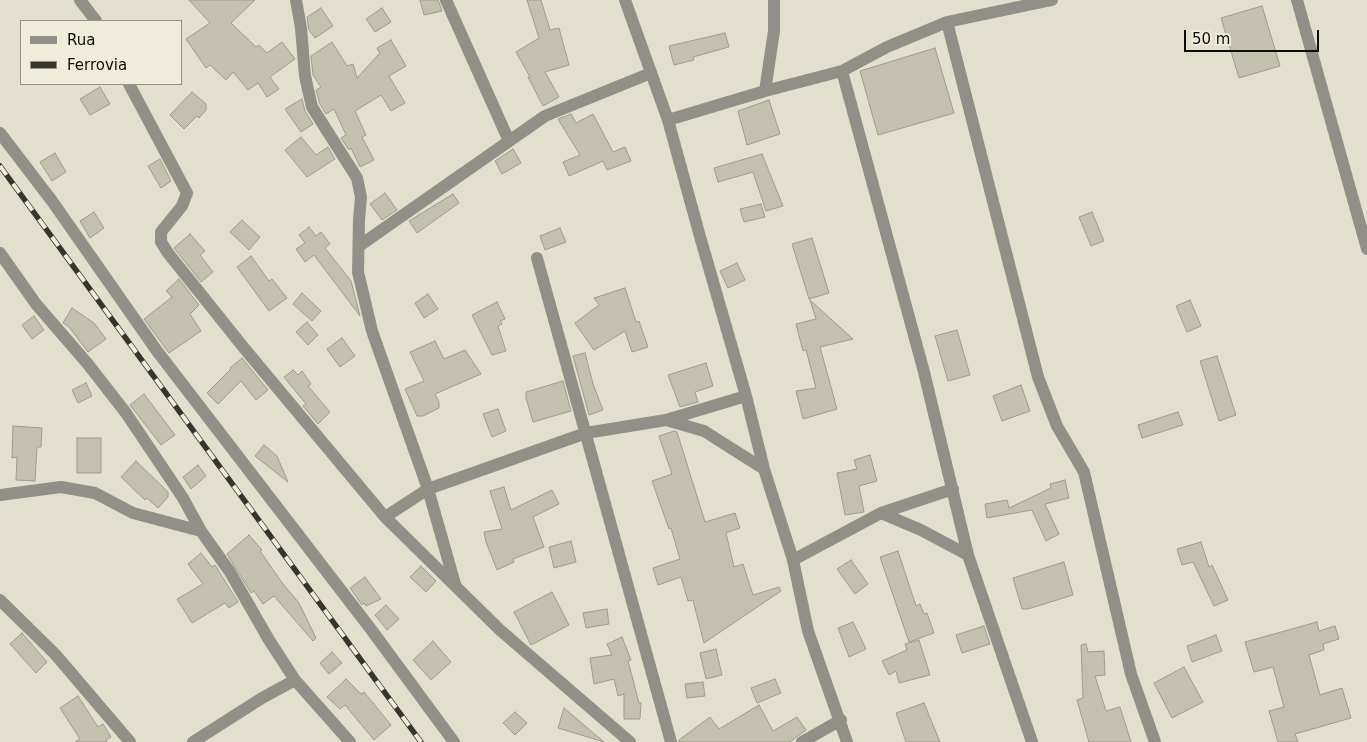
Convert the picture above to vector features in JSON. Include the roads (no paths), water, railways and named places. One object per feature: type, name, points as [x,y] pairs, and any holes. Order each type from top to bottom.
[{"type":"street","points":[[80,0],[95,20]]},
{"type":"street","points":[[296,0],[301,28],[305,76],[312,107],[358,178],[361,197],[358,272],[372,331],[428,490],[456,587]]},
{"type":"street","points":[[446,0],[508,141]]},
{"type":"street","points":[[626,0],[668,120],[746,396],[764,469],[793,560],[808,631],[841,720],[847,742]]},
{"type":"street","points":[[765,91],[774,31],[774,0]]},
{"type":"street","points":[[668,120],[765,91],[842,71],[886,47],[947,22],[1052,0]]},
{"type":"street","points":[[1296,0],[1367,249]]},
{"type":"street","points":[[947,22],[1038,377],[1057,426],[1084,472],[1131,674],[1155,742]]},
{"type":"street","points":[[842,71],[924,372],[968,555],[1032,742]]},
{"type":"street","points":[[359,246],[545,116],[651,73]]},
{"type":"street","points":[[130,85],[186,193],[182,206],[162,232],[161,242],[244,348],[386,517],[500,630],[630,742]]},
{"type":"street","points":[[0,133],[52,201],[157,351],[370,628],[454,742]]},
{"type":"street","points":[[0,253],[36,304],[87,363],[126,413],[183,498],[201,531],[230,572],[269,640],[295,680],[350,742]]},
{"type":"street","points":[[537,258],[671,742]]},
{"type":"street","points":[[386,517],[428,490],[586,433],[666,420],[746,396]]},
{"type":"street","points":[[666,420],[704,430],[764,469]]},
{"type":"street","points":[[0,496],[61,487],[95,493],[133,512],[201,531]]},
{"type":"street","points":[[793,560],[881,513],[953,490]]},
{"type":"street","points":[[881,513],[921,530],[968,555]]},
{"type":"street","points":[[0,600],[55,654],[130,742]]},
{"type":"street","points":[[193,742],[262,698],[295,680]]},
{"type":"street","points":[[802,742],[841,720]]},
{"type":"railway","points":[[0,166],[421,742]]}]
